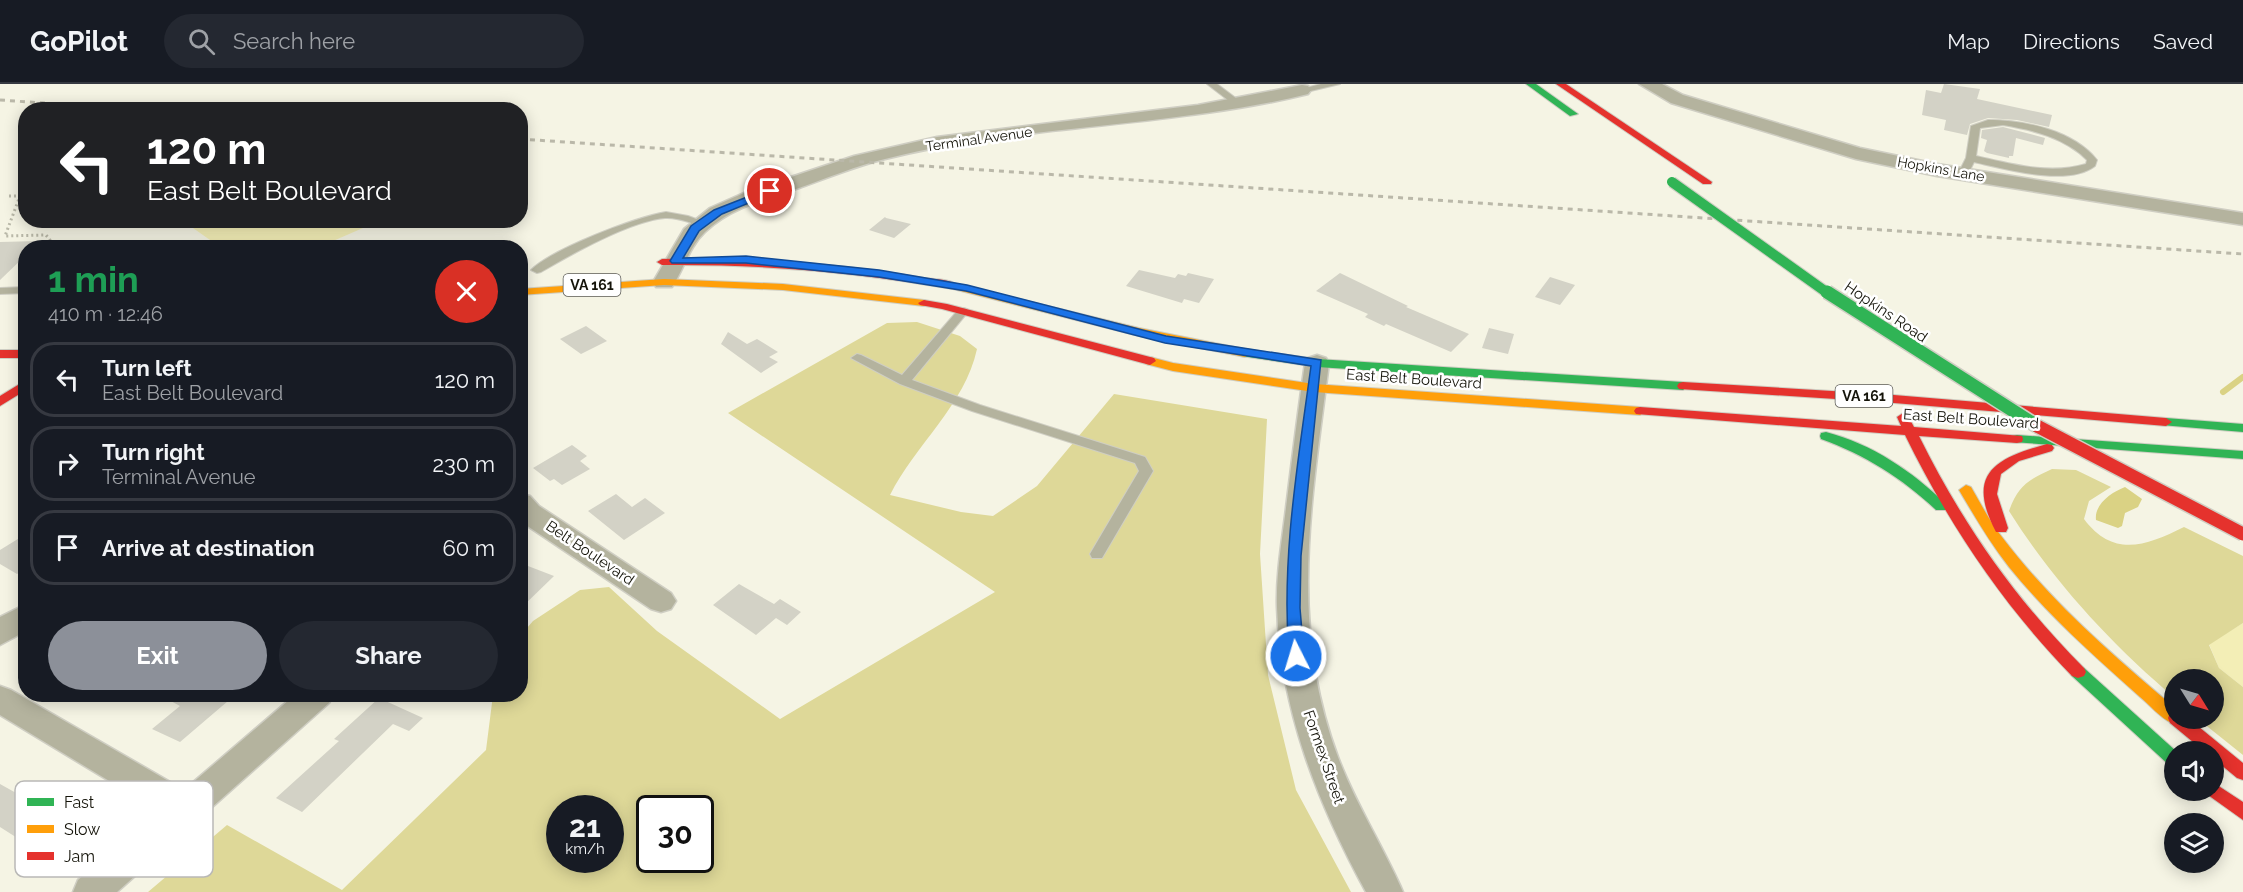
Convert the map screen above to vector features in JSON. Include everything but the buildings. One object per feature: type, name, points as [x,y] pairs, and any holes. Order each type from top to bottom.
[{"type":"main road","points":[[1530,84],[1587,123]]},
{"type":"main road","points":[[1560,84],[1711,186]]},
{"type":"main road","name":"Hopkins Road","points":[[1667,178],[1882,330],[1960,380],[2128,478],[2243,534]]},
{"type":"main road","name":"East Belt Boulevard","points":[[652,262],[746,260],[879,273],[967,288],[1165,339],[1243,353],[1315,375],[1778,422],[2243,455]]},
{"type":"main road","name":"VA 161","points":[[528,271],[571,267]]},
{"type":"main road","name":"East Belt Boulevard","points":[[528,291],[664,282],[783,287],[864,295],[963,311],[1173,367],[1895,399],[2243,428]]},
{"type":"main road","points":[[0,354],[18,354]]},
{"type":"main road","points":[[0,402],[18,390]]},
{"type":"main road","points":[[2015,394],[2140,464]]},
{"type":"main road","points":[[1895,399],[1971,543]]},
{"type":"main road","points":[[1895,399],[1932,432],[1943,451]]},
{"type":"main road","points":[[1778,422],[1855,445],[1884,460],[1928,493],[1971,543],[2020,610],[2111,705],[2164,751]]},
{"type":"main road","points":[[2018,566],[1990,503],[1993,475],[1999,466],[2016,456],[2072,442]]},
{"type":"main road","points":[[1957,474],[1997,541],[2044,597],[2090,644],[2164,708]]},
{"type":"main road","points":[[2189,729],[2243,773]]},
{"type":"main road","points":[[2224,798],[2243,812]]},
{"type":"street","name":"Hopkins Lane","points":[[1648,84],[1677,99],[1856,153],[1967,166],[2243,219]]},
{"type":"street","name":"Terminal Avenue","points":[[664,282],[695,229],[718,212],[748,198],[855,161],[986,136],[1240,105],[1306,87]]},
{"type":"street","name":"Formex Street","points":[[1315,375],[1294,556],[1292,608],[1296,656],[1303,696],[1332,785],[1348,822],[1385,892]]},
{"type":"street","name":"Belt Boulevard","points":[[528,515],[661,601]]},
{"type":"street","points":[[0,633],[18,621]]},
{"type":"street","points":[[0,699],[140,781]]},
{"type":"street","points":[[213,785],[309,702]]},
{"type":"street","points":[[91,892],[108,877]]},
{"type":"lane","points":[[1211,84],[1240,105]]},
{"type":"lane","name":"Terminal Avenue","points":[[1306,87],[1336,84]]},
{"type":"lane","points":[[1985,121],[1998,121],[2062,139],[2080,146],[2092,160],[2090,166],[2079,170],[1967,166],[1976,126],[1985,121]]},
{"type":"lane","points":[[537,270],[572,250],[654,217],[677,216],[702,224]]},
{"type":"lane","points":[[0,291],[18,290]]},
{"type":"lane","points":[[904,381],[963,311]]},
{"type":"lane","points":[[857,358],[904,381],[976,408],[1140,460],[1146,471],[1097,554]]},
{"type":"path","points":[[9,196],[18,196]]},
{"type":"path","points":[[18,201],[5,236],[46,235],[50,240]]},
{"type":"shaded area","points":[[193,228],[363,228],[335,240],[210,240]]},
{"type":"shaded area","points":[[917,322],[960,336],[977,349],[971,369],[951,407],[912,459],[890,495],[961,512],[993,516],[1037,486],[1114,394],[1267,419],[1260,554],[1268,675],[1296,790],[1351,892],[148,892],[166,877],[213,877],[213,837],[227,825],[342,890],[486,750],[492,702],[528,702],[528,627],[533,621],[580,590],[609,587],[657,631],[780,719],[995,592],[728,413],[887,323]]},
{"type":"shaded area","points":[[2052,469],[2076,470],[2111,487],[2089,501],[2084,519],[2095,531],[2118,544],[2143,543],[2184,527],[2243,556],[2243,623],[2209,645],[2220,669],[2164,669],[2164,688],[2106,634],[2064,587],[2009,511],[2016,495],[2036,477]]},
{"type":"shaded area","points":[[2125,487],[2142,499],[2138,507],[2125,513],[2122,526],[2118,528],[2096,520],[2101,504],[2110,495]]},
{"type":"shaded area","points":[[2243,623],[2243,687],[2224,672],[2224,669],[2219,668],[2209,644]]},
{"type":"shaded area","points":[[2224,672],[2243,687],[2243,755],[2210,729],[2224,729]]},
{"type":"waterway","points":[[2223,392],[2243,377]]},
{"type":"railway","points":[[0,100],[29,102]]},
{"type":"railway","points":[[528,140],[2243,254]]},
{"type":"traffic: fast","points":[[1530,84],[1573,114]]},
{"type":"traffic: fast","points":[[1672,182],[1856,313],[2037,426]]},
{"type":"traffic: fast","points":[[1245,353],[1317,363],[1683,386]]},
{"type":"traffic: fast","points":[[2166,422],[2243,428]]},
{"type":"traffic: fast","points":[[1826,436],[1888,465],[1915,484],[1941,507]]},
{"type":"traffic: fast","points":[[2017,439],[2243,455]]},
{"type":"traffic: fast","points":[[2078,672],[2164,750]]},
{"type":"traffic: slow","points":[[528,291],[664,282],[783,287],[924,303]]},
{"type":"traffic: slow","points":[[953,286],[1139,332],[1245,353]]},
{"type":"traffic: slow","points":[[1150,361],[1173,367],[1314,388],[1640,411]]},
{"type":"traffic: slow","points":[[1966,490],[1993,535],[2016,566],[2058,612],[2164,707]]},
{"type":"traffic: jam","points":[[1560,84],[1707,182]]},
{"type":"traffic: jam","points":[[662,262],[699,261],[808,266],[880,274],[953,286]]},
{"type":"traffic: jam","points":[[924,303],[943,306],[1150,361]]},
{"type":"traffic: jam","points":[[0,354],[18,354]]},
{"type":"traffic: jam","points":[[1683,386],[1882,398],[2166,422]]},
{"type":"traffic: jam","points":[[0,402],[18,390]]},
{"type":"traffic: jam","points":[[1640,411],[2017,439]]},
{"type":"traffic: jam","points":[[1903,417],[1938,487],[1979,553],[2024,615],[2078,672]]},
{"type":"traffic: jam","points":[[2037,426],[2243,534]]},
{"type":"traffic: jam","points":[[2001,528],[1990,494],[1995,472],[2014,458],[2047,448]]},
{"type":"traffic: jam","points":[[2189,729],[2243,773]]},
{"type":"traffic: jam","points":[[2224,798],[2243,812]]},
{"type":"route","points":[[770,191],[718,212],[695,229],[676,261],[746,260],[879,273],[967,288],[1165,339],[1317,363],[1294,556],[1292,608],[1296,656]]}]
